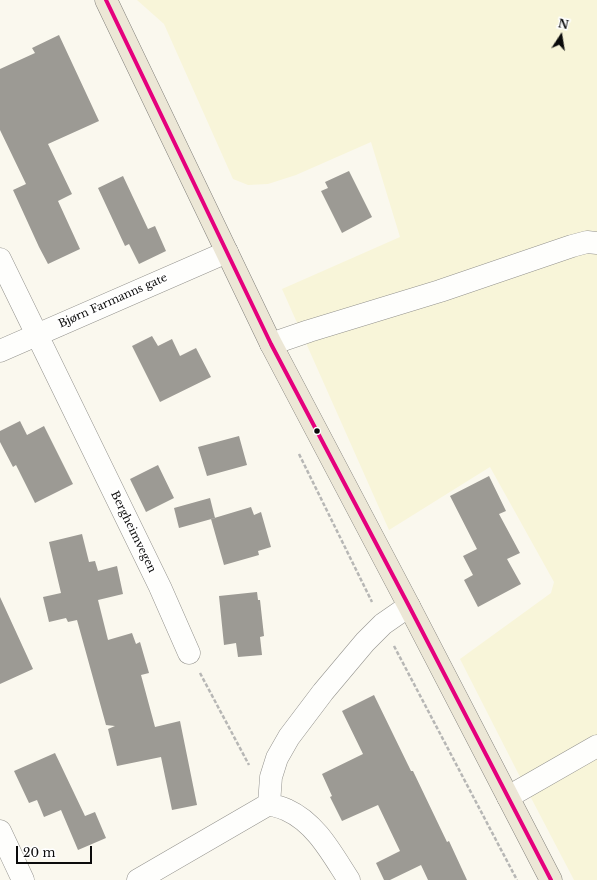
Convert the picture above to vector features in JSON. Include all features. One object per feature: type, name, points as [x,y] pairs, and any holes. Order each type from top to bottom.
[{"type":"main road","points":[[106,0],[271,344],[551,880]]},
{"type":"street","points":[[271,344],[440,291],[572,246],[587,242],[597,243]]},
{"type":"street","name":"Bjørn Farmanns gate","points":[[0,351],[227,252]]},
{"type":"street","name":"Bergheimvegen","points":[[0,259],[160,587],[189,653]]},
{"type":"street","points":[[269,804],[273,771],[277,758],[290,737],[323,692],[365,642],[383,624],[409,606]]},
{"type":"street","points":[[508,797],[597,746]]},
{"type":"street","points":[[138,880],[269,804],[288,810],[306,822],[320,837],[349,880]]},
{"type":"street","points":[[0,831],[24,880]]},
{"type":"path","points":[[189,653],[251,769]]},
{"type":"shaded area","points":[[137,0],[597,0],[597,880],[574,880],[460,659],[551,593],[554,582],[490,467],[389,530],[282,289],[400,237],[371,142],[296,175],[268,184],[248,185],[233,179],[164,24]]},
{"type":"building","points":[[59,35],[99,121],[48,144],[72,194],[58,201],[80,249],[48,264],[13,190],[26,184],[0,130],[0,69],[35,53],[32,48]]},
{"type":"building","points":[[349,171],[372,217],[342,233],[321,191],[328,188],[325,182]]},
{"type":"building","points":[[123,176],[148,229],[155,226],[166,251],[139,264],[129,244],[125,246],[98,188]]},
{"type":"building","points":[[152,336],[158,346],[172,339],[180,356],[196,348],[211,377],[160,402],[132,346]]},
{"type":"building","points":[[20,421],[27,435],[44,426],[73,484],[35,503],[16,465],[13,467],[0,442],[0,431]]},
{"type":"building","points":[[239,436],[247,465],[207,476],[198,447]]},
{"type":"building","points":[[158,465],[174,498],[146,512],[130,479]]},
{"type":"building","points":[[489,476],[506,511],[499,514],[520,553],[507,559],[521,584],[478,607],[464,580],[473,575],[463,556],[477,549],[450,496]]},
{"type":"building","points":[[210,498],[215,518],[179,528],[174,508]]},
{"type":"building","points":[[251,507],[254,515],[261,512],[271,547],[258,551],[259,555],[224,565],[211,519]]},
{"type":"building","points":[[82,534],[89,562],[95,561],[98,571],[117,566],[123,594],[98,600],[108,640],[132,633],[136,644],[140,642],[149,673],[141,675],[155,727],[180,721],[197,805],[172,810],[161,757],[117,766],[108,729],[115,726],[106,725],[77,620],[68,622],[66,618],[49,622],[43,597],[61,593],[49,542]]},
{"type":"building","points":[[257,592],[258,600],[260,600],[264,636],[260,637],[262,655],[238,657],[236,643],[224,645],[219,596]]},
{"type":"building","points":[[0,597],[33,669],[0,684]]},
{"type":"building","points":[[374,695],[447,842],[449,841],[467,880],[428,880],[421,865],[390,880],[384,880],[376,863],[400,851],[378,805],[342,821],[330,797],[332,796],[322,774],[363,754],[342,711]]},
{"type":"building","points":[[55,753],[85,816],[95,812],[106,838],[78,850],[61,810],[44,817],[37,800],[29,803],[14,771]]},
{"type":"transit line","points":[[106,0],[271,344],[551,880]]}]
